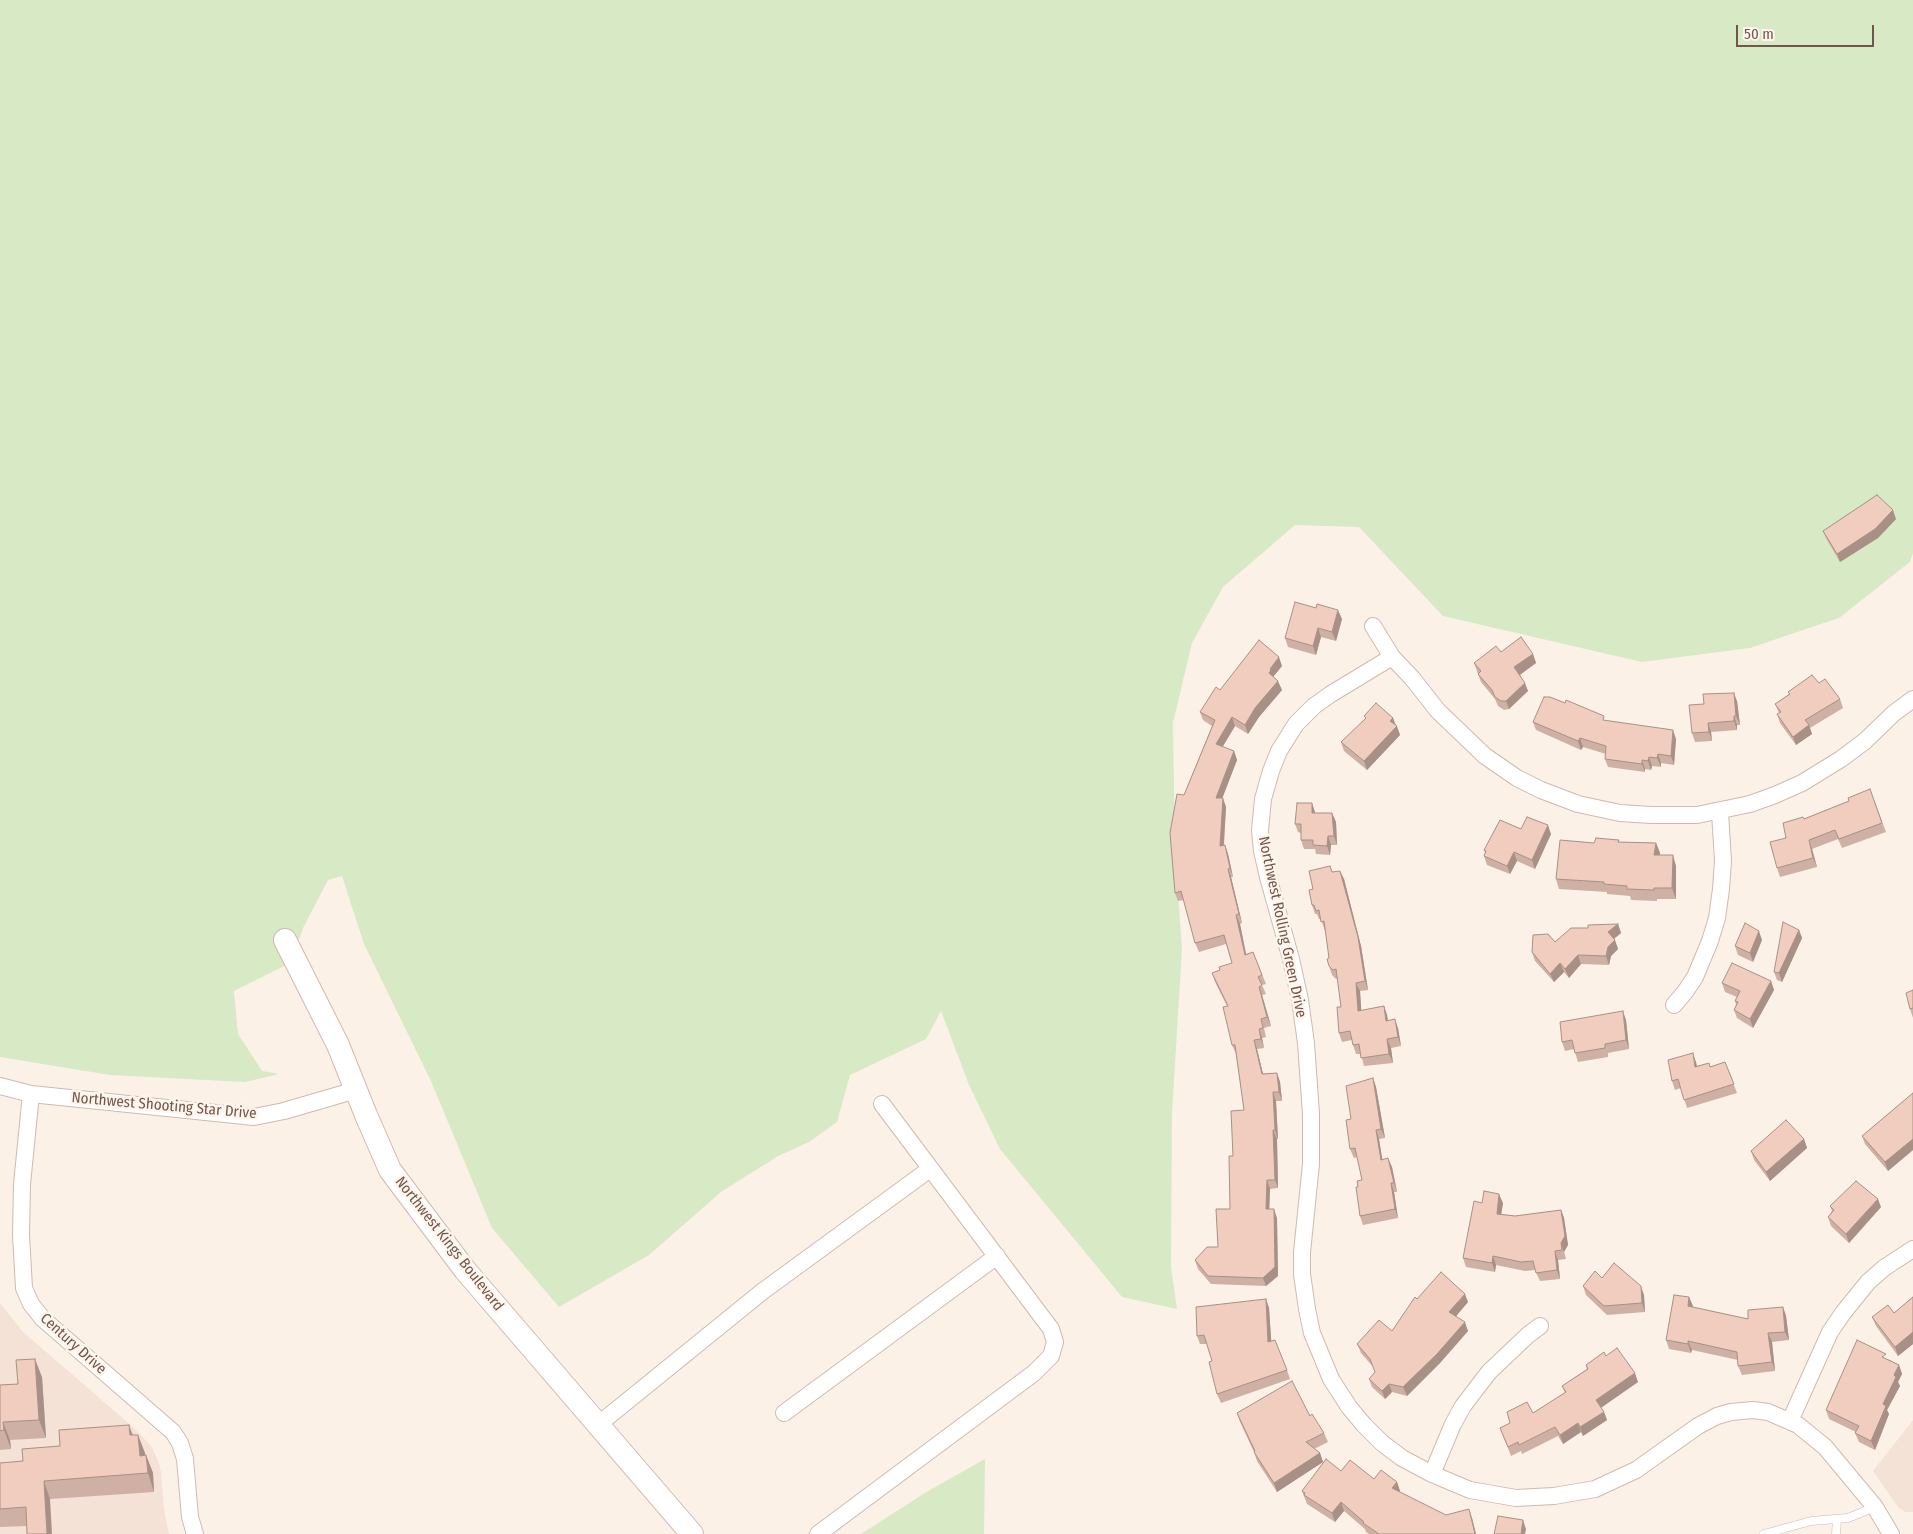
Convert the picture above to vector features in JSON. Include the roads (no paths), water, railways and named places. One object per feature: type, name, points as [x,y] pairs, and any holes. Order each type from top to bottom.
[{"type":"street","points":[[1373,626],[1392,657],[1412,678],[1438,711],[1485,756],[1517,778],[1541,790],[1578,804],[1620,813],[1651,816],[1698,815],[1720,812],[1775,795],[1802,783],[1841,759],[1865,741],[1894,713],[1913,699]]},
{"type":"street","name":"Northwest Rolling Green Drive","points":[[1392,657],[1331,694],[1314,706],[1296,724],[1279,751],[1271,770],[1263,799],[1260,830],[1262,851],[1291,960],[1306,1043],[1312,1114],[1312,1164],[1302,1252],[1302,1274],[1312,1333],[1331,1379],[1349,1407],[1364,1425],[1382,1443],[1402,1458],[1432,1474],[1470,1490],[1516,1498],[1554,1496],[1595,1489],[1636,1470],[1698,1426],[1731,1412],[1753,1410],[1768,1412],[1790,1421],[1812,1435],[1826,1447],[1876,1507],[1891,1534]]},
{"type":"street","points":[[1674,1005],[1695,977],[1710,942],[1717,918],[1723,861],[1720,812]]},
{"type":"street","name":"Northwest Kings Boulevard","points":[[285,940],[338,1045],[390,1170],[466,1270],[692,1534]]},
{"type":"street","name":"Northwest Shooting Star Drive","points":[[0,1086],[31,1094],[254,1117],[284,1111],[356,1090]]},
{"type":"street","name":"Century Drive","points":[[31,1094],[22,1184],[21,1235],[24,1288],[31,1304],[43,1319],[173,1432],[180,1443],[185,1459],[190,1517],[195,1534]]},
{"type":"street","points":[[818,1534],[1034,1373],[1051,1356],[1055,1342],[1051,1329],[882,1104]]},
{"type":"street","points":[[599,1424],[763,1292],[930,1169]]},
{"type":"street","points":[[1790,1421],[1830,1332],[1843,1313],[1878,1272],[1913,1249]]},
{"type":"street","points":[[784,1413],[997,1256]]},
{"type":"street","points":[[1432,1474],[1453,1424],[1463,1406],[1489,1372],[1540,1326]]},
{"type":"lane","points":[[1764,1534],[1811,1521],[1848,1518],[1876,1507]]},
{"type":"lane","points":[[1836,1534],[1837,1519]]}]
